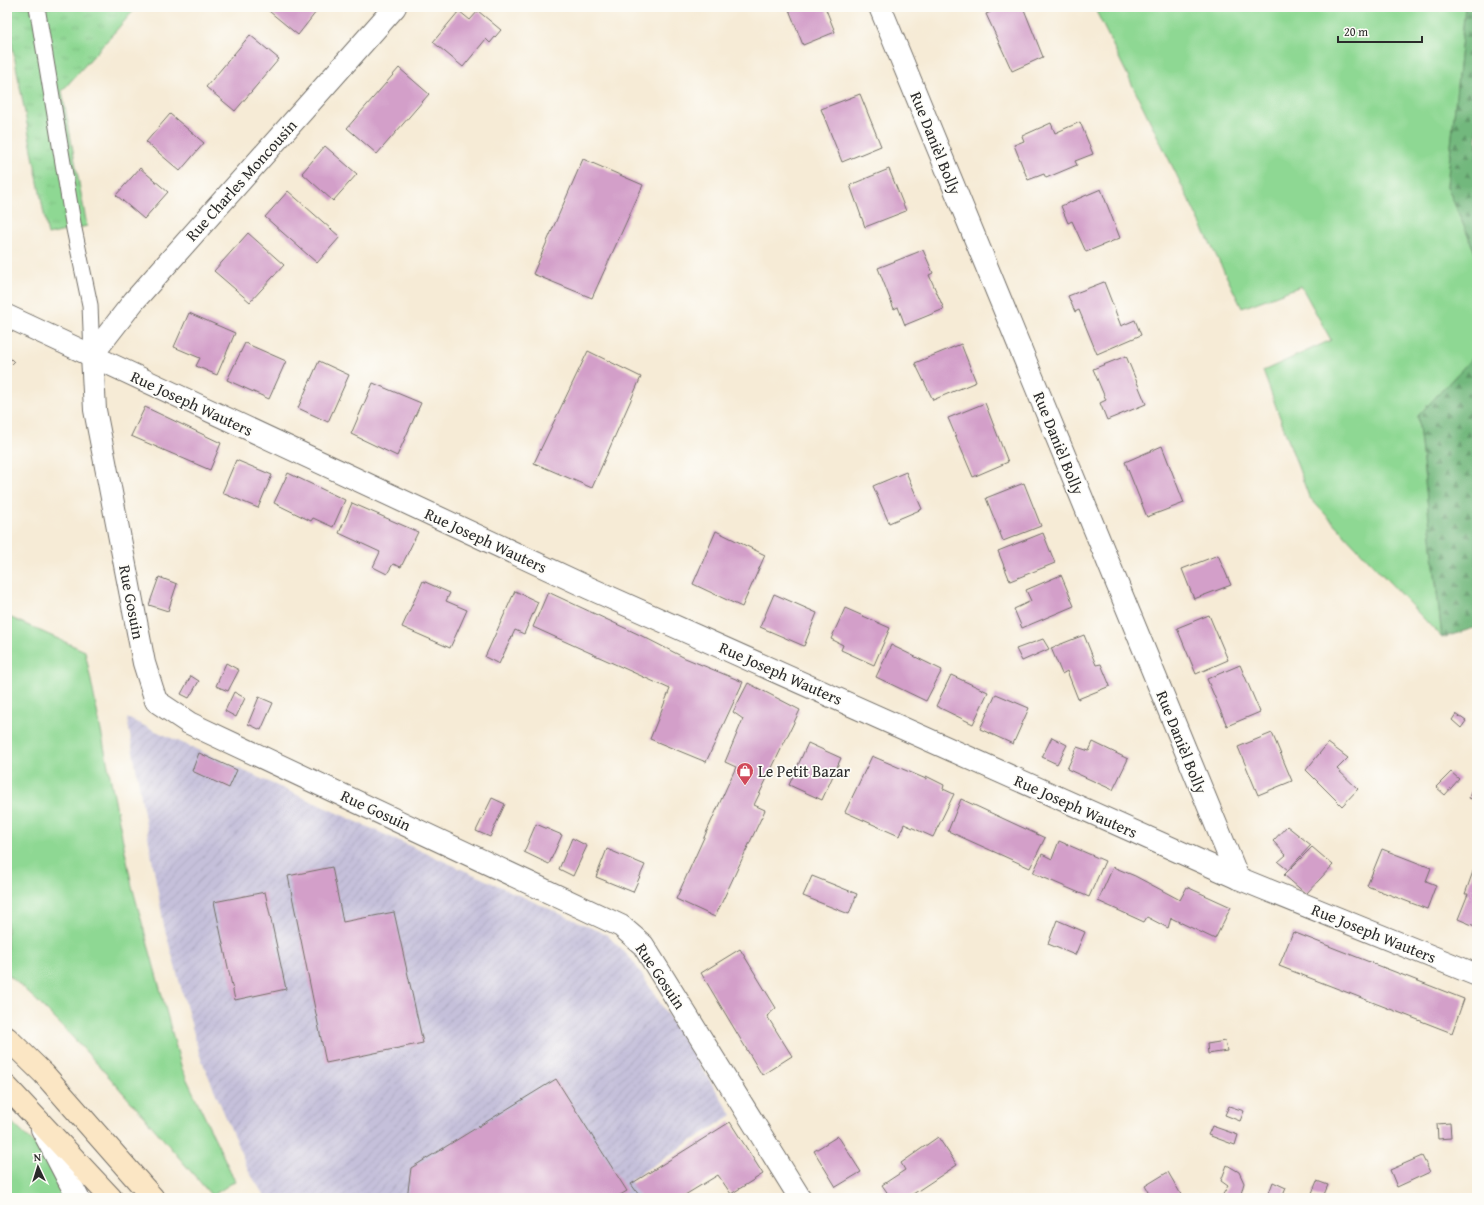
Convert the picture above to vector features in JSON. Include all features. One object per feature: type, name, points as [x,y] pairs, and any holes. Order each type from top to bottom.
[{"type":"main road","points":[[7,1038],[44,1074],[153,1198]]},
{"type":"main road","points":[[7,1087],[33,1112],[111,1198]]},
{"type":"street","name":"Rue Charles Moncousin","points":[[92,355],[134,301],[395,7]]},
{"type":"street","name":"Rue Danièl Bolly","points":[[880,7],[1238,878]]},
{"type":"street","name":"Rue Joseph Wauters","points":[[7,316],[596,591],[1238,878],[1477,975]]},
{"type":"street","name":"Rue Gosuin","points":[[92,355],[95,410],[141,648],[156,701],[188,723],[621,926],[643,945],[800,1198]]},
{"type":"street","points":[[33,1112],[78,1198]]},
{"type":"lane","points":[[36,7],[74,229],[90,305],[92,355]]},
{"type":"shaded area","points":[[127,718],[607,935],[633,961],[732,1115],[630,1180],[641,1198],[266,1198],[249,1172],[200,1056],[164,926]]},
{"type":"green space","points":[[7,7],[137,7],[62,91],[87,226],[48,235],[7,18]]},
{"type":"green space","points":[[1094,7],[1465,7],[1447,186],[1477,257],[1477,353],[1418,416],[1442,638],[1309,497],[1263,371],[1331,340],[1301,286],[1242,308]]},
{"type":"green space","points":[[1465,7],[1477,7],[1477,257],[1447,186]]},
{"type":"green space","points":[[1477,353],[1477,627],[1442,638],[1418,416]]},
{"type":"green space","points":[[7,616],[85,651],[132,886],[182,1069],[235,1181],[212,1196],[87,1053],[35,999],[7,973]]},
{"type":"green space","points":[[7,1118],[43,1152],[63,1198],[7,1198]]},
{"type":"building","points":[[264,7],[320,7],[298,35]]},
{"type":"building","points":[[788,7],[825,7],[835,32],[803,45]]},
{"type":"building","points":[[1001,7],[1023,7],[1043,57],[1012,71],[986,14]]},
{"type":"building","points":[[459,11],[470,20],[478,11],[501,30],[490,43],[486,39],[463,67],[433,42]]},
{"type":"building","points":[[250,35],[279,59],[235,111],[206,87]]},
{"type":"building","points":[[399,68],[429,94],[377,154],[347,128]]},
{"type":"building","points":[[860,94],[881,146],[842,162],[821,109]]},
{"type":"building","points":[[170,114],[204,143],[180,171],[146,142]]},
{"type":"building","points":[[1080,122],[1093,154],[1075,161],[1077,165],[1046,178],[1044,174],[1028,180],[1014,145],[1024,141],[1022,136],[1051,123],[1055,133]]},
{"type":"building","points":[[325,146],[357,174],[333,201],[302,173]]},
{"type":"building","points":[[583,159],[643,185],[592,298],[533,274]]},
{"type":"building","points":[[140,168],[168,192],[144,219],[116,195]]},
{"type":"building","points":[[889,169],[906,211],[865,227],[850,185]]},
{"type":"building","points":[[1101,189],[1120,238],[1086,252],[1072,221],[1068,223],[1061,206]]},
{"type":"building","points":[[288,191],[340,237],[317,263],[265,217]]},
{"type":"building","points":[[248,233],[284,265],[250,302],[214,271]]},
{"type":"building","points":[[923,250],[933,273],[929,275],[944,309],[905,325],[898,307],[894,309],[878,268]]},
{"type":"building","points":[[1104,282],[1121,326],[1135,320],[1141,335],[1097,354],[1079,310],[1075,312],[1068,296]]},
{"type":"building","points":[[189,313],[235,333],[217,375],[196,366],[200,358],[174,347]]},
{"type":"building","points":[[245,343],[286,361],[269,399],[227,380]]},
{"type":"building","points":[[961,344],[976,382],[933,400],[915,363]]},
{"type":"building","points":[[588,351],[641,377],[592,488],[534,463]]},
{"type":"building","points":[[7,355],[14,362],[7,369]]},
{"type":"building","points":[[1126,356],[1146,404],[1107,420],[1100,403],[1106,400],[1093,369]]},
{"type":"building","points":[[319,361],[349,375],[328,422],[298,408]]},
{"type":"building","points":[[373,383],[421,403],[397,456],[351,434]]},
{"type":"building","points":[[985,403],[1008,462],[973,477],[948,418]]},
{"type":"building","points":[[145,407],[221,443],[210,470],[131,436]]},
{"type":"building","points":[[1162,446],[1184,503],[1147,517],[1125,462]]},
{"type":"building","points":[[236,460],[272,475],[258,508],[222,493]]},
{"type":"building","points":[[906,472],[922,509],[889,523],[873,486]]},
{"type":"building","points":[[288,473],[345,500],[333,527],[313,518],[311,521],[274,503]]},
{"type":"building","points":[[1024,483],[1041,526],[1003,541],[986,498]]},
{"type":"building","points":[[352,503],[418,532],[401,567],[393,564],[387,574],[373,567],[380,552],[339,533]]},
{"type":"building","points":[[716,531],[765,555],[742,607],[693,584]]},
{"type":"building","points":[[1043,533],[1055,563],[1010,581],[998,551]]},
{"type":"building","points":[[1218,555],[1231,585],[1194,599],[1182,569]]},
{"type":"building","points":[[1061,575],[1074,606],[1022,628],[1014,609],[1031,601],[1026,590]]},
{"type":"building","points":[[159,577],[177,584],[168,611],[149,605]]},
{"type":"building","points":[[423,581],[450,593],[446,601],[467,610],[450,648],[402,627]]},
{"type":"building","points":[[515,591],[538,602],[524,634],[515,630],[499,664],[485,657]]},
{"type":"building","points":[[548,592],[685,658],[743,682],[706,762],[650,739],[670,689],[533,627]]},
{"type":"building","points":[[774,594],[817,613],[804,646],[760,627]]},
{"type":"building","points":[[845,608],[890,628],[874,665],[841,650],[843,645],[831,639]]},
{"type":"building","points":[[1209,615],[1228,660],[1196,674],[1177,628]]},
{"type":"building","points":[[1084,635],[1096,665],[1101,664],[1110,686],[1078,699],[1067,671],[1062,674],[1051,648]]},
{"type":"building","points":[[1043,639],[1049,649],[1022,661],[1016,649]]},
{"type":"building","points":[[891,645],[942,670],[926,701],[876,677]]},
{"type":"building","points":[[226,663],[239,670],[228,691],[216,686]]},
{"type":"building","points":[[1240,665],[1260,712],[1227,726],[1207,679]]},
{"type":"building","points":[[951,675],[988,692],[973,724],[936,706]]},
{"type":"building","points":[[191,676],[199,681],[189,698],[181,694]]},
{"type":"building","name":"Le Petit Bazar","points":[[748,683],[800,710],[754,805],[765,810],[715,917],[676,899],[736,767],[725,762],[743,719],[733,712]]},
{"type":"building","points":[[234,692],[245,698],[236,717],[225,711]]},
{"type":"building","points":[[996,694],[1029,708],[1013,744],[980,729]]},
{"type":"building","points":[[259,697],[273,703],[261,730],[248,724]]},
{"type":"building","points":[[1456,714],[1466,721],[1461,728],[1452,720]]},
{"type":"building","points":[[1272,733],[1292,781],[1258,795],[1238,747]]},
{"type":"building","points":[[1052,737],[1067,745],[1057,764],[1042,757]]},
{"type":"building","points":[[1093,742],[1128,759],[1113,790],[1067,769],[1077,747],[1089,751]]},
{"type":"building","points":[[808,743],[841,758],[822,800],[789,785]]},
{"type":"building","points":[[1328,743],[1348,758],[1337,769],[1358,789],[1342,806],[1306,770]]},
{"type":"building","points":[[199,753],[237,770],[229,788],[192,771]]},
{"type":"building","points":[[872,756],[926,779],[926,776],[944,785],[943,789],[954,794],[933,837],[904,824],[899,836],[845,812]]},
{"type":"building","points":[[1451,772],[1459,779],[1445,795],[1436,787]]},
{"type":"building","points":[[1475,781],[1477,782],[1477,801],[1469,798]]},
{"type":"building","points":[[492,798],[505,804],[490,837],[476,831]]},
{"type":"building","points":[[961,799],[1045,838],[1030,868],[948,831]]},
{"type":"building","points":[[536,824],[562,835],[549,864],[524,852]]},
{"type":"building","points":[[1287,826],[1311,845],[1288,870],[1278,862],[1286,855],[1273,841]]},
{"type":"building","points":[[572,838],[587,846],[573,876],[559,869]]},
{"type":"building","points":[[1059,841],[1105,861],[1089,897],[1033,873],[1042,854],[1052,859]]},
{"type":"building","points":[[1312,847],[1333,865],[1306,894],[1284,875]]},
{"type":"building","points":[[607,849],[645,865],[633,892],[596,877]]},
{"type":"building","points":[[1382,849],[1431,868],[1426,881],[1436,885],[1427,909],[1367,886]]},
{"type":"building","points":[[1475,866],[1477,867],[1477,927],[1458,919],[1468,894],[1465,894]]},
{"type":"building","points":[[332,867],[343,922],[394,912],[423,1043],[326,1063],[288,876]]},
{"type":"building","points":[[1113,867],[1135,876],[1180,900],[1187,887],[1231,907],[1215,939],[1171,918],[1168,928],[1147,917],[1144,922],[1098,901]]},
{"type":"building","points":[[812,876],[857,894],[849,914],[803,896]]},
{"type":"building","points":[[265,892],[286,989],[235,1000],[214,902]]},
{"type":"building","points":[[1057,920],[1085,932],[1075,955],[1048,944]]},
{"type":"building","points":[[1293,932],[1464,999],[1452,1033],[1279,966]]},
{"type":"building","points":[[740,949],[776,1008],[767,1016],[792,1056],[762,1075],[701,973]]},
{"type":"building","points":[[1225,1041],[1227,1051],[1208,1054],[1207,1044]]},
{"type":"building","points":[[556,1079],[627,1191],[615,1198],[407,1198],[411,1168]]},
{"type":"building","points":[[1229,1106],[1244,1111],[1240,1121],[1225,1115]]},
{"type":"building","points":[[730,1122],[763,1174],[731,1194],[718,1175],[680,1198],[641,1198],[631,1184]]},
{"type":"building","points":[[1450,1123],[1451,1138],[1438,1139],[1437,1124]]},
{"type":"building","points":[[1212,1126],[1238,1135],[1235,1145],[1208,1135]]},
{"type":"building","points":[[838,1136],[861,1172],[836,1187],[814,1151]]},
{"type":"building","points":[[938,1137],[957,1165],[907,1198],[891,1198],[882,1185],[905,1170],[901,1163]]},
{"type":"building","points":[[1422,1156],[1430,1172],[1397,1187],[1390,1170]]},
{"type":"building","points":[[1227,1165],[1239,1172],[1244,1183],[1241,1194],[1247,1198],[1225,1198],[1222,1196],[1228,1186],[1221,1181]]},
{"type":"building","points":[[1168,1172],[1183,1198],[1152,1198],[1145,1186]]},
{"type":"building","points":[[1317,1181],[1328,1185],[1323,1197],[1312,1193]]},
{"type":"building","points":[[1273,1182],[1286,1188],[1282,1198],[1267,1198]]},
{"type":"place","name":"Le Petit Bazar","points":[[745,786]]}]
